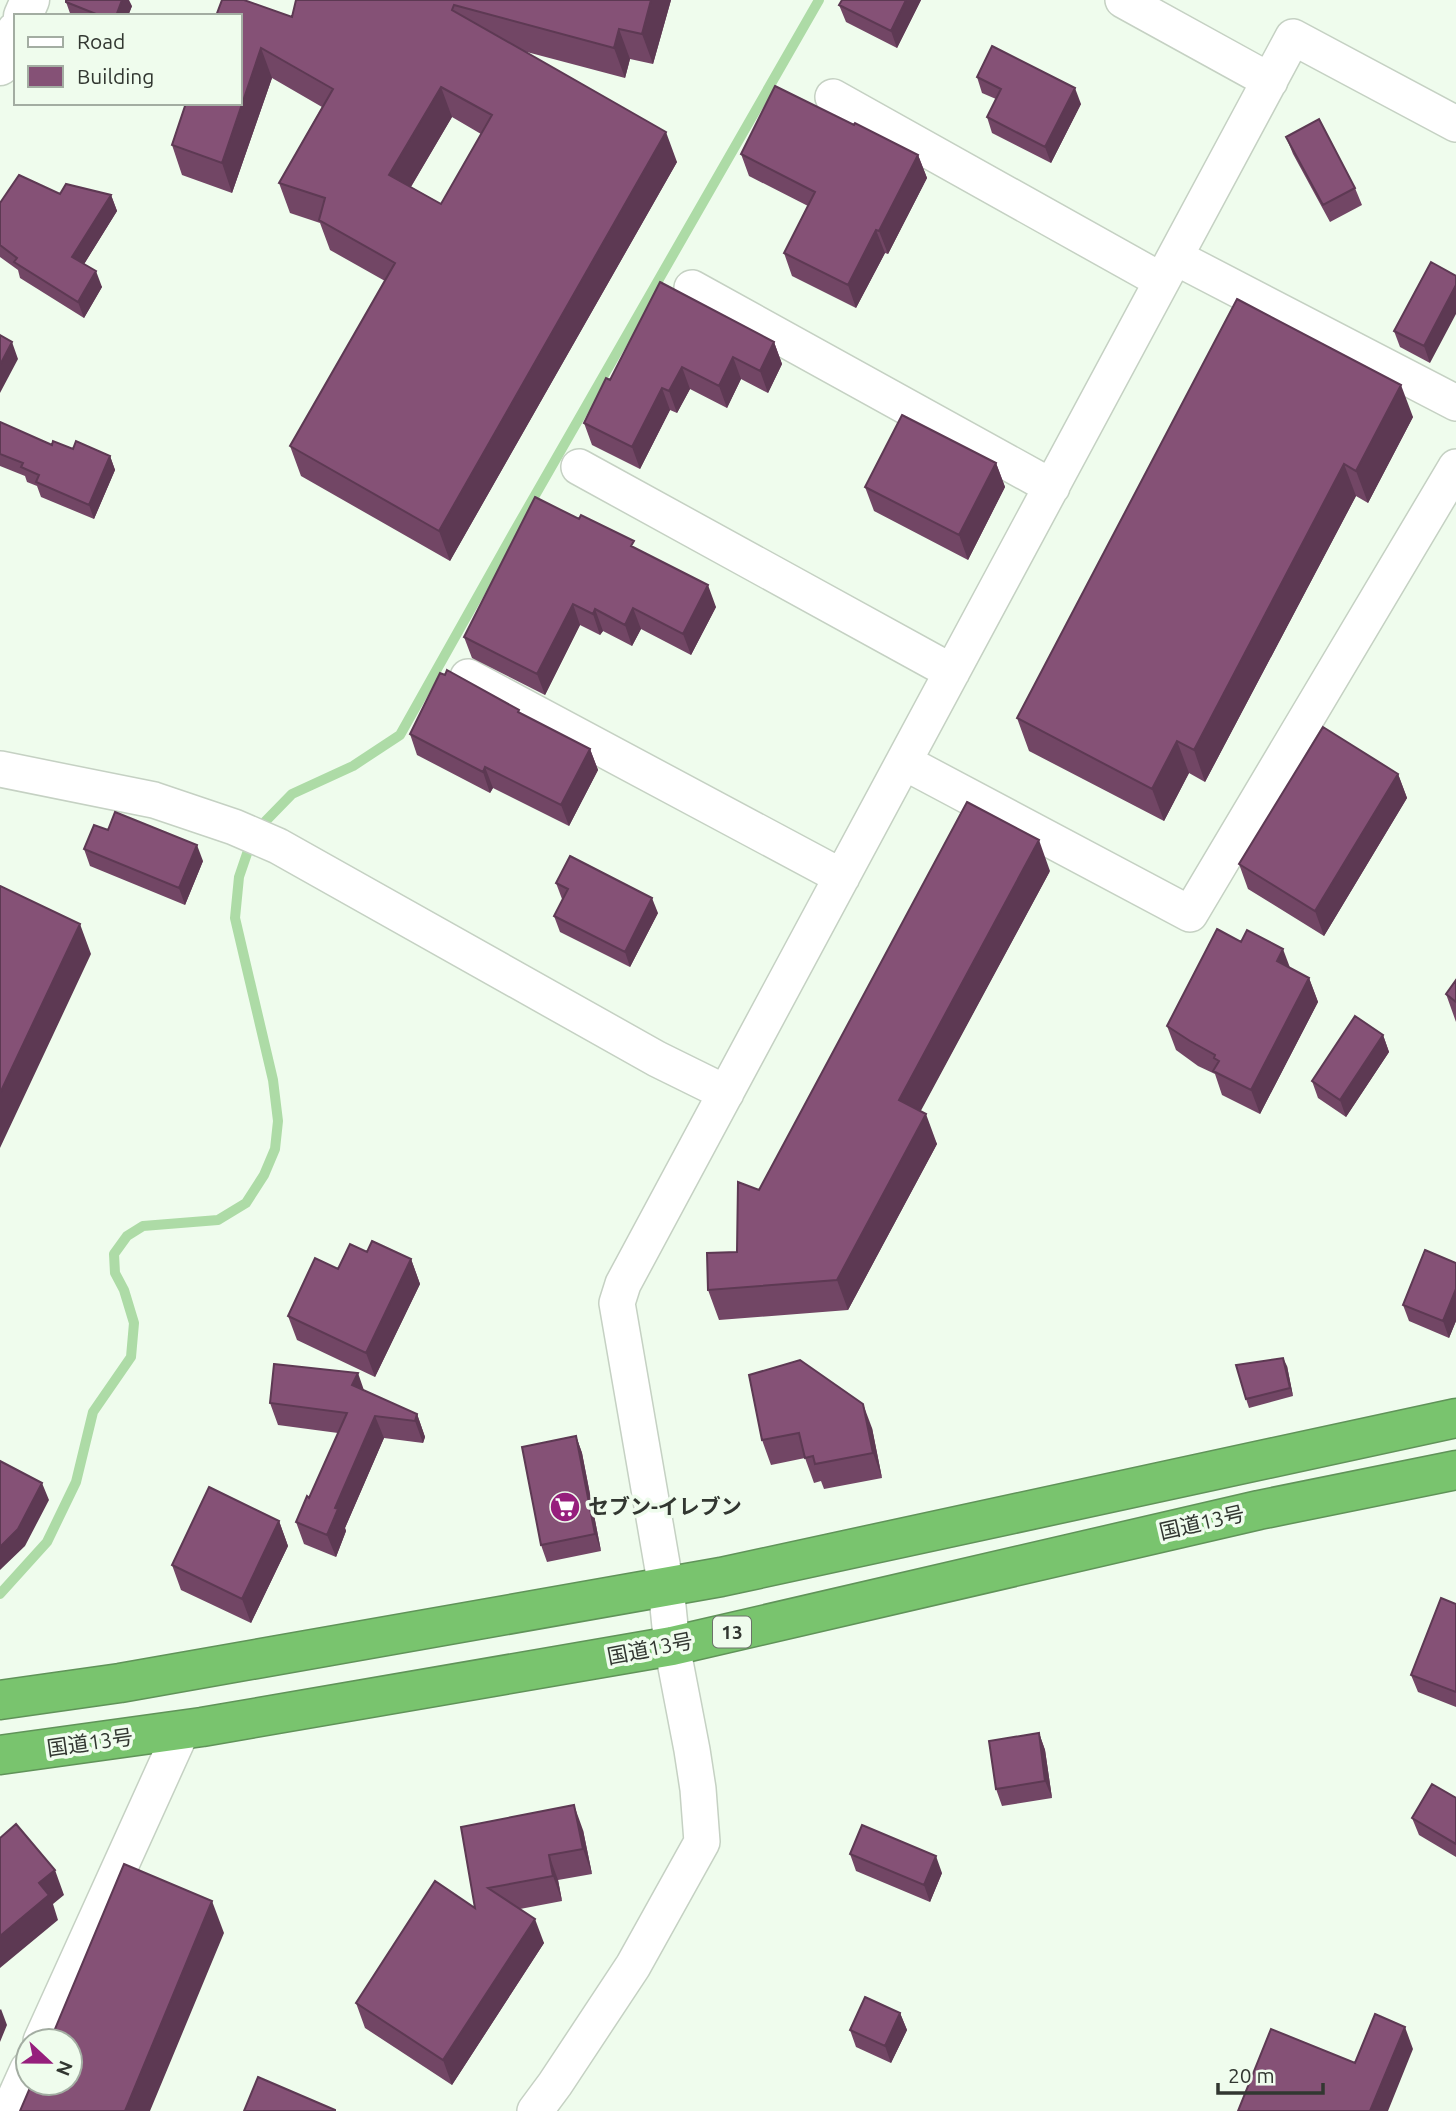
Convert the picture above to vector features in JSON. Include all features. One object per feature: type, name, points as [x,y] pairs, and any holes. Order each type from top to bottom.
[{"type":"highway","points":[[0,1700],[120,1683],[720,1577],[1456,1418]]},
{"type":"highway","name":"国道13号","points":[[0,1755],[182,1730],[672,1646],[1259,1510],[1456,1470]]},
{"type":"street","points":[[1123,0],[1270,81]]},
{"type":"street","points":[[0,66],[14,36]]},
{"type":"street","points":[[535,2111],[633,1966],[702,1842],[692,1750],[672,1646],[666,1587],[617,1303],[623,1284],[1293,37],[1456,124]]},
{"type":"street","points":[[833,97],[1169,269],[1456,403]]},
{"type":"street","points":[[692,288],[1052,487]]},
{"type":"street","points":[[579,467],[952,672]]},
{"type":"street","points":[[904,762],[1190,914],[1456,467]]},
{"type":"street","points":[[468,677],[842,877]]},
{"type":"street","points":[[0,769],[154,800],[234,827],[278,846],[657,1059],[726,1093]]},
{"type":"street","points":[[47,2027],[182,1730]]},
{"type":"building","points":[[122,0],[117,14],[96,14],[66,2]]},
{"type":"building","points":[[222,0],[244,0],[292,17],[296,0],[651,0],[642,34],[619,29],[614,48],[454,5],[452,10],[666,132],[439,531],[290,446],[395,263],[319,220],[325,198],[279,183],[333,89],[261,48],[242,104],[242,14],[217,14]],"holes":[[[441,87],[492,115],[441,204],[389,175]]]},
{"type":"building","points":[[842,0],[906,0],[891,31],[839,5]]},
{"type":"building","points":[[992,46],[1075,88],[1045,147],[987,117],[1001,89],[977,77]]},
{"type":"building","points":[[775,86],[918,155],[848,285],[784,253],[815,192],[741,154]]},
{"type":"building","points":[[185,105],[242,105],[222,163],[172,145]]},
{"type":"building","points":[[1319,119],[1355,188],[1323,205],[1286,137]]},
{"type":"building","points":[[19,175],[60,194],[66,184],[111,195],[72,257],[96,271],[78,302],[14,262],[17,258],[0,245],[0,203]]},
{"type":"building","points":[[1431,262],[1456,276],[1456,285],[1424,346],[1394,331]]},
{"type":"building","points":[[660,282],[774,342],[760,371],[733,357],[719,386],[682,367],[669,391],[662,388],[632,447],[584,423],[606,378],[610,380]]},
{"type":"building","points":[[1237,299],[1401,385],[1356,471],[1344,464],[1194,750],[1177,741],[1152,789],[1017,718]]},
{"type":"building","points":[[0,335],[12,342],[0,365]]},
{"type":"building","points":[[902,415],[996,463],[959,535],[865,487]]},
{"type":"building","points":[[0,422],[52,445],[53,441],[73,449],[76,441],[110,456],[89,505],[36,482],[39,475],[21,467],[23,463],[0,454]]},
{"type":"building","points":[[535,497],[579,519],[581,515],[634,541],[631,546],[708,585],[683,634],[633,608],[625,625],[595,609],[593,614],[573,604],[537,674],[464,637]]},
{"type":"building","points":[[447,670],[519,710],[518,712],[590,749],[561,805],[485,767],[483,772],[410,734],[440,673],[445,675]]},
{"type":"building","points":[[1323,727],[1398,774],[1315,911],[1239,864]]},
{"type":"building","points":[[967,802],[1039,840],[899,1100],[926,1114],[837,1280],[708,1290],[707,1253],[737,1252],[738,1182],[759,1190]]},
{"type":"building","points":[[115,812],[197,845],[179,888],[84,849],[94,825],[108,830]]},
{"type":"building","points":[[570,856],[652,898],[625,952],[554,916],[568,889],[556,883]]},
{"type":"building","points":[[0,886],[80,924],[0,1093]]},
{"type":"building","points":[[1217,929],[1241,942],[1247,930],[1283,949],[1277,961],[1309,978],[1251,1090],[1213,1071],[1219,1061],[1214,1058],[1215,1055],[1167,1026]]},
{"type":"building","points":[[1456,980],[1456,1002],[1446,994]]},
{"type":"building","points":[[1355,1016],[1383,1035],[1340,1100],[1312,1081]]},
{"type":"building","points":[[372,1241],[411,1259],[366,1353],[288,1316],[315,1258],[338,1269],[350,1244],[367,1252]]},
{"type":"building","points":[[1425,1250],[1456,1263],[1456,1289],[1443,1321],[1403,1305]]},
{"type":"building","points":[[1283,1358],[1290,1388],[1246,1399],[1236,1365]]},
{"type":"building","points":[[800,1360],[863,1404],[873,1453],[815,1464],[813,1456],[805,1458],[799,1433],[762,1440],[749,1375]]},
{"type":"building","points":[[274,1364],[358,1373],[352,1385],[417,1414],[415,1421],[375,1416],[335,1508],[338,1509],[327,1535],[296,1522],[347,1413],[270,1403]]},
{"type":"building","name":"セブン-イレブン","points":[[576,1436],[595,1534],[541,1545],[522,1447]]},
{"type":"building","points":[[0,1461],[42,1483],[18,1529],[0,1547]]},
{"type":"building","points":[[209,1487],[279,1521],[242,1599],[172,1565]]},
{"type":"building","points":[[1441,1598],[1456,1604],[1456,1692],[1411,1675]]},
{"type":"building","points":[[1039,1733],[1045,1781],[996,1789],[989,1741]]},
{"type":"building","points":[[1432,1784],[1456,1798],[1456,1844],[1412,1818]]},
{"type":"building","points":[[574,1805],[583,1849],[549,1855],[553,1876],[488,1888],[535,1919],[443,2060],[356,2003],[435,1881],[475,1908],[461,1827]]},
{"type":"building","points":[[16,1824],[55,1870],[39,1883],[49,1895],[0,1936],[0,1838]]},
{"type":"building","points":[[862,1825],[936,1856],[924,1885],[850,1854]]},
{"type":"building","points":[[124,1864],[212,1901],[125,2111],[20,2111],[26,2097],[84,2097],[84,2027],[56,2027]]},
{"type":"building","points":[[865,1997],[900,2013],[885,2046],[850,2030]]},
{"type":"building","points":[[1375,2014],[1405,2027],[1370,2111],[1238,2111],[1271,2029],[1355,2063]]},
{"type":"building","points":[[258,2077],[335,2110],[335,2111],[244,2111]]},
{"type":"waterway","points":[[0,1594],[47,1542],[76,1482],[93,1412],[131,1357],[134,1323],[124,1290],[115,1273],[114,1254],[127,1236],[143,1226],[218,1220],[246,1203],[264,1175],[275,1149],[278,1121],[273,1080],[235,918],[239,877],[254,833],[292,794],[353,766],[400,735],[819,0]]},
{"type":"place","name":"セブン-イレブン","points":[[565,1507]]}]
